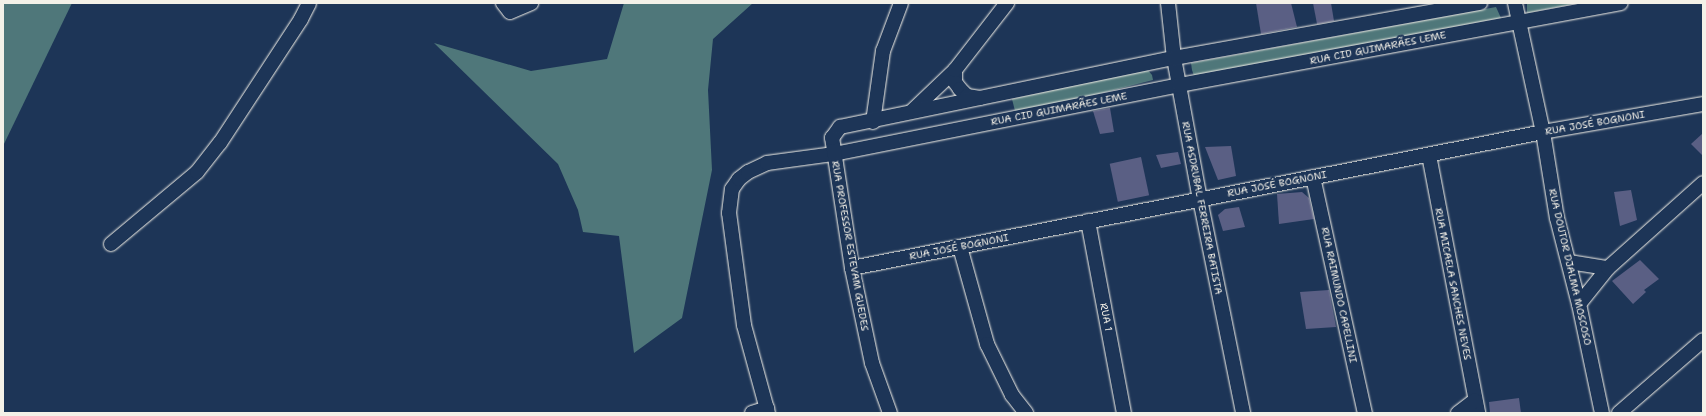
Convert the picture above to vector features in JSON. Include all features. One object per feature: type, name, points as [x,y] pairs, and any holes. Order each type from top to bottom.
[{"type":"street","points":[[111,244],[197,172],[224,136],[301,19],[309,3]]},
{"type":"street","points":[[503,3],[510,12],[531,3]]},
{"type":"street","points":[[901,3],[883,51],[872,122],[911,112],[1174,58],[1480,3]]},
{"type":"street","points":[[911,112],[956,70],[1006,3]]},
{"type":"street","name":"RUA ASDRUBAL FERREIRA BATISTA","points":[[1168,3],[1174,58],[1200,200],[1243,413]]},
{"type":"street","name":"RUA DOUTOR DJALMA MOSCOSO","points":[[1515,3],[1543,132],[1557,218],[1579,304],[1602,413]]},
{"type":"street","name":"RUA CID GUIMARÃES LEME","points":[[768,411],[744,325],[729,213],[729,198],[739,179],[767,163],[834,154],[1179,85],[1620,3]]},
{"type":"street","points":[[956,70],[955,82],[960,89],[967,96],[984,98]]},
{"type":"street","name":"RUA JOSÉ BOGNONI","points":[[852,268],[1543,132],[1703,104]]},
{"type":"street","name":"RUA PROFESSOR ESTEVAM GUEDES","points":[[872,122],[840,127],[832,138],[852,268],[872,364],[888,412]]},
{"type":"street","name":"RUA MICAELA SANCHES NEVES","points":[[1429,155],[1476,406]]},
{"type":"street","name":"RUA RAIMUNDO CAPELLINI","points":[[1313,177],[1365,413]]},
{"type":"street","points":[[1579,304],[1608,268],[1703,183]]},
{"type":"street","name":"RUA 1","points":[[1088,221],[1124,413]]},
{"type":"street","points":[[960,247],[987,344],[1012,395],[1026,413]]},
{"type":"street","points":[[1569,262],[1608,268]]},
{"type":"street","points":[[1619,413],[1703,340]]},
{"type":"street","points":[[1458,413],[1476,406]]},
{"type":"street","points":[[752,413],[768,411]]},
{"type":"green space","points":[[3,3],[72,3],[3,146]]},
{"type":"green space","points":[[624,3],[753,3],[713,39],[708,90],[712,170],[682,318],[634,353],[619,236],[583,232],[578,210],[558,164],[434,43],[531,71],[607,59]]},
{"type":"green space","points":[[1527,3],[1578,3],[1527,13]]},
{"type":"green space","points":[[1496,7],[1501,18],[1194,76],[1192,70],[1191,63]]},
{"type":"green space","points":[[1147,69],[1152,75],[1153,80],[1016,115],[1012,99]]},
{"type":"building","points":[[1256,3],[1291,3],[1297,27],[1261,34]]},
{"type":"building","points":[[1313,3],[1331,3],[1334,21],[1317,24]]},
{"type":"building","points":[[1110,108],[1114,132],[1100,134],[1093,111]]},
{"type":"building","points":[[1703,133],[1703,156],[1691,144]]},
{"type":"building","points":[[1231,146],[1236,176],[1218,180],[1205,147]]},
{"type":"building","points":[[1178,152],[1181,164],[1161,168],[1156,155]]},
{"type":"building","points":[[1141,157],[1149,195],[1118,202],[1110,164]]},
{"type":"building","points":[[1631,190],[1637,220],[1620,226],[1614,192]]},
{"type":"building","points":[[1302,192],[1309,198],[1314,219],[1279,224],[1277,194]]},
{"type":"building","points":[[1239,207],[1245,227],[1223,231],[1218,215],[1225,209]]},
{"type":"building","points":[[1640,260],[1659,279],[1644,290],[1646,292],[1633,304],[1612,281]]},
{"type":"building","points":[[1329,290],[1336,327],[1306,329],[1300,292]]},
{"type":"building","points":[[1519,398],[1521,413],[1490,413],[1489,402]]}]
